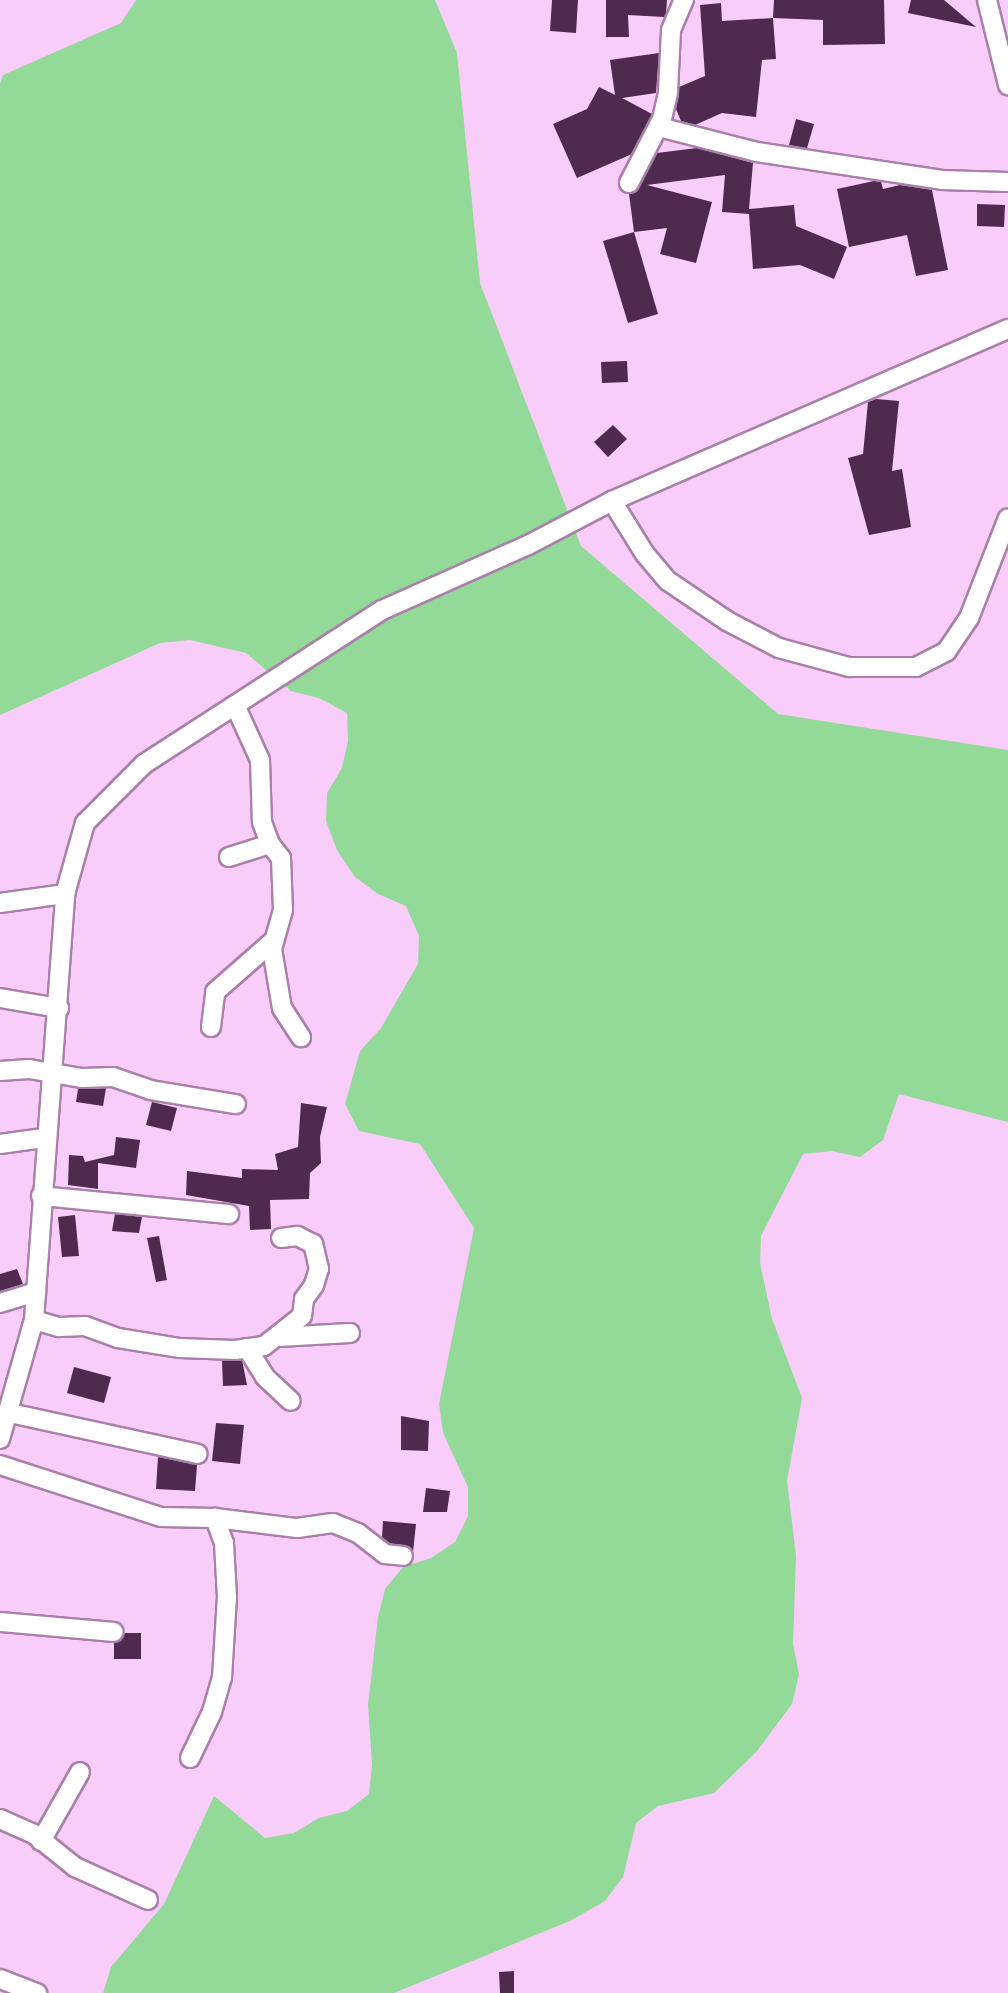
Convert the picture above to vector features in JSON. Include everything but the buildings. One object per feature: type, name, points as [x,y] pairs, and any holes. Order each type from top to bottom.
[{"type":"street","points":[[629,183],[659,127],[668,92],[671,30],[684,0]]},
{"type":"street","points":[[987,0],[1008,85]]},
{"type":"street","points":[[659,127],[693,133],[757,153],[942,180],[1008,182]]},
{"type":"street","points":[[0,1439],[10,1413],[34,1320],[44,1138],[59,1008],[65,894],[85,823],[144,764],[382,610],[528,546],[612,501],[1008,328]]},
{"type":"street","points":[[612,501],[645,554],[668,581],[727,621],[779,648],[849,667],[916,667],[946,652],[969,618],[1008,518]]},
{"type":"street","points":[[235,705],[260,760],[262,822],[270,844],[281,858],[283,910],[273,941],[282,1008],[301,1037]]},
{"type":"street","points":[[229,857],[270,844]]},
{"type":"street","points":[[0,903],[65,894]]},
{"type":"street","points":[[211,1027],[215,992],[273,941]]},
{"type":"street","points":[[0,998],[59,1008]]},
{"type":"street","points":[[0,1071],[51,1071],[82,1078],[113,1077],[151,1090],[236,1104]]},
{"type":"street","points":[[0,1144],[44,1138]]},
{"type":"street","points":[[41,1196],[230,1214]]},
{"type":"street","points":[[34,1320],[59,1327],[85,1326],[118,1338],[180,1348],[264,1346],[279,1337],[302,1316],[304,1299],[314,1286],[319,1269],[313,1244],[297,1236],[281,1238]]},
{"type":"street","points":[[0,1303],[36,1292]]},
{"type":"street","points":[[279,1337],[350,1333]]},
{"type":"street","points":[[247,1348],[265,1377],[291,1401]]},
{"type":"street","points":[[10,1413],[198,1454]]},
{"type":"street","points":[[0,1465],[161,1517],[215,1518],[297,1528],[333,1523],[358,1533],[385,1554],[403,1556]]},
{"type":"street","points":[[190,1758],[212,1712],[222,1678],[227,1597],[224,1543],[215,1518]]},
{"type":"street","points":[[0,1622],[114,1632]]},
{"type":"street","points":[[41,1841],[80,1772]]},
{"type":"street","points":[[0,1819],[34,1834],[75,1867],[148,1900]]},
{"type":"street","points":[[0,1979],[38,1993]]},
{"type":"green space","points":[[136,0],[435,0],[457,53],[480,283],[581,546],[778,714],[1008,750],[1008,1122],[899,1094],[883,1140],[860,1157],[832,1151],[803,1154],[761,1236],[760,1263],[772,1319],[802,1398],[787,1481],[796,1556],[793,1644],[799,1674],[792,1704],[757,1751],[714,1793],[658,1806],[636,1823],[623,1877],[605,1901],[570,1921],[394,1993],[103,1993],[111,1967],[164,1904],[214,1796],[265,1838],[294,1833],[319,1818],[347,1811],[369,1794],[372,1765],[368,1705],[378,1617],[385,1589],[403,1567],[431,1558],[455,1542],[468,1516],[468,1487],[443,1433],[439,1404],[474,1228],[420,1144],[359,1131],[345,1104],[360,1051],[381,1028],[418,964],[419,936],[406,906],[378,894],[355,877],[337,850],[326,821],[327,793],[342,768],[348,741],[347,713],[319,698],[291,691],[246,653],[190,640],[160,643],[0,715],[0,84],[3,75],[121,23]]}]
